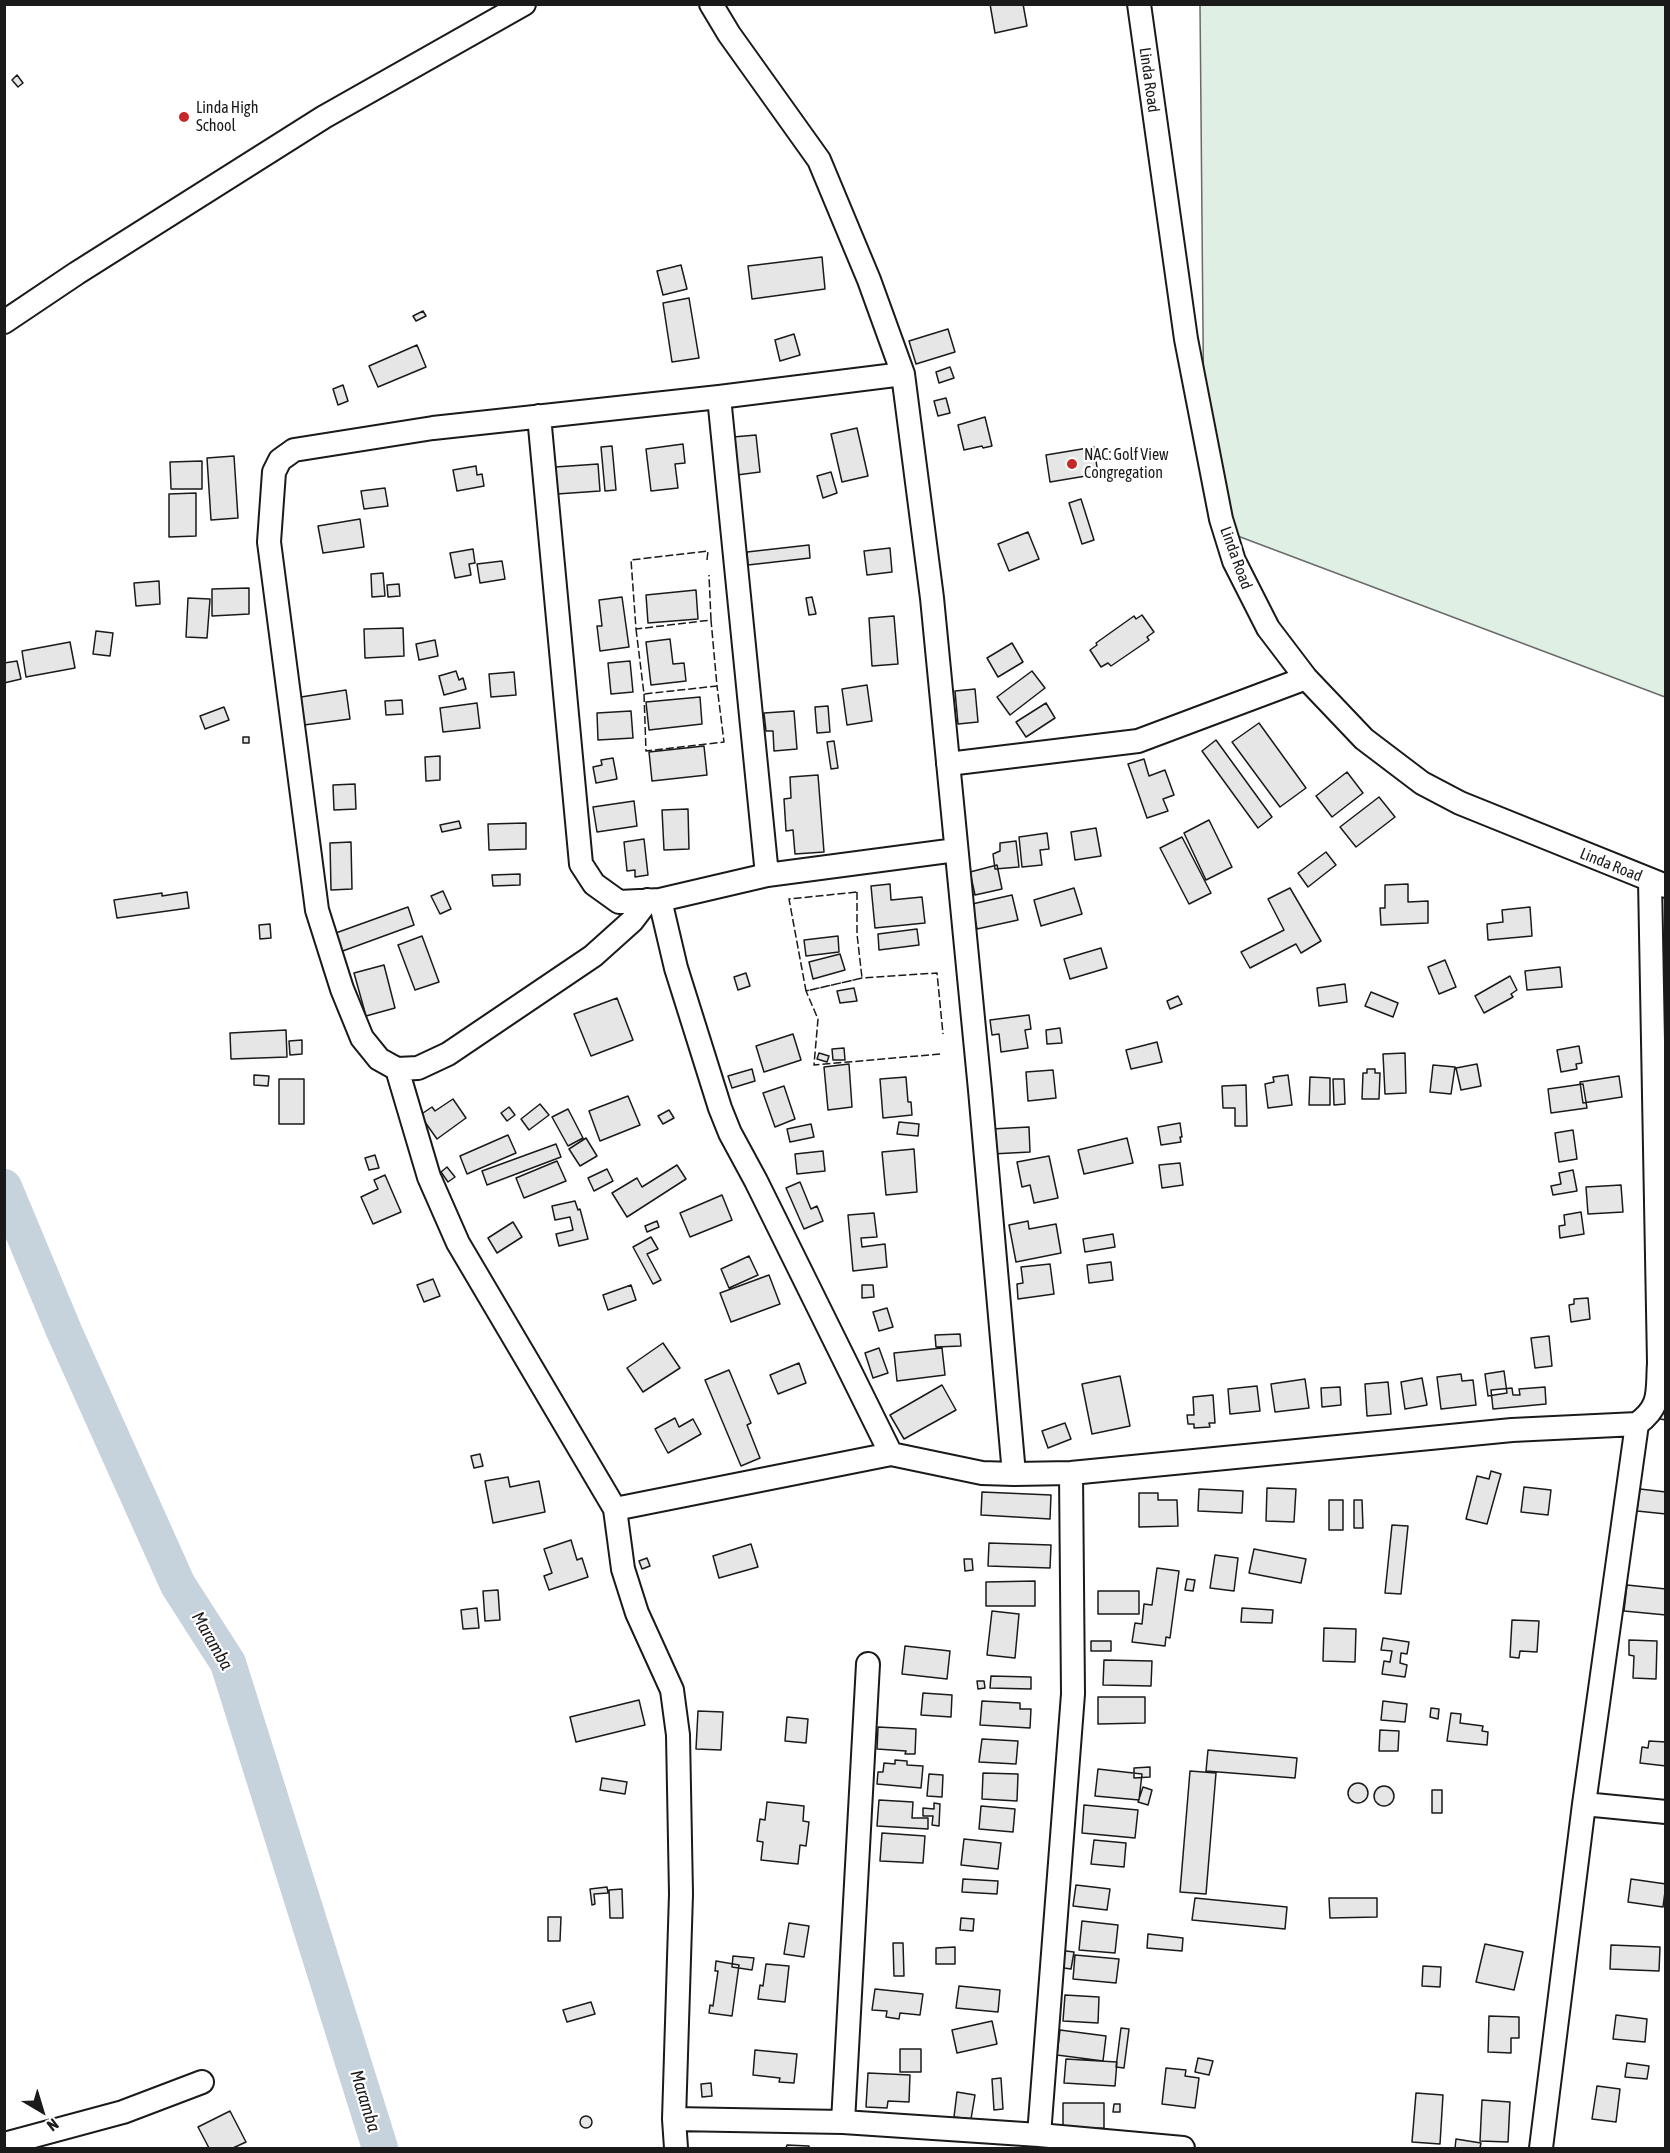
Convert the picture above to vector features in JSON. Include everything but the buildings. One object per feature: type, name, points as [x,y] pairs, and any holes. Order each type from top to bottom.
[{"type":"street","points":[[4,322],[77,273],[324,117],[524,4]]},
{"type":"street","points":[[711,4],[729,34],[819,160],[870,280],[903,374],[933,598],[1014,1474]]},
{"type":"street","name":"Linda Road","points":[[1139,4],[1186,339],[1221,519],[1234,561],[1268,628],[1306,678],[1364,739],[1422,783],[1460,803],[1658,883]]},
{"type":"street","points":[[654,900],[593,956],[458,1047],[418,1068],[397,1069],[379,1059],[362,1038],[342,989],[317,910],[269,542],[274,472],[280,460],[294,450],[433,428],[719,397],[903,374]]},
{"type":"street","points":[[719,397],[767,875]]},
{"type":"street","points":[[539,416],[580,864],[594,884],[619,902],[654,900],[767,875],[956,850]]},
{"type":"street","points":[[948,764],[1138,741],[1306,678]]},
{"type":"street","points":[[615,1509],[891,1454],[982,1473],[1071,1473],[1512,1430],[1637,1424],[1650,1414],[1657,1398],[1659,1363],[1658,883]]},
{"type":"street","points":[[654,900],[730,1133],[891,1454]]},
{"type":"street","points":[[397,1069],[429,1177],[458,1243],[615,1509],[623,1569],[637,1613],[672,1690],[678,1735],[681,1893],[674,2119],[676,2148]]},
{"type":"street","points":[[1541,2148],[1584,1804],[1637,1424]]},
{"type":"street","points":[[1039,2135],[1073,1694],[1071,1473]]},
{"type":"street","points":[[843,2122],[868,1664]]},
{"type":"street","points":[[1584,1804],[1665,1812]]},
{"type":"street","points":[[4,2144],[123,2112],[202,2082]]},
{"type":"street","points":[[674,2119],[843,2122],[1039,2135],[1183,2148]]},
{"type":"green space","points":[[1200,5],[1665,5],[1665,697],[1235,535],[1204,439]]},
{"type":"waterway","name":"Maramba","points":[[4,1187],[64,1331],[178,1585],[228,1663],[380,2148]]},
{"type":"fence","points":[[707,560],[708,551],[631,560],[636,629],[711,620],[709,575]]},
{"type":"fence","points":[[636,629],[644,694],[717,686],[711,620]]},
{"type":"fence","points":[[644,694],[646,751],[724,742],[717,686]]},
{"type":"fence","points":[[857,892],[857,934],[862,978],[806,991],[789,899],[857,892]]},
{"type":"fence","points":[[940,1054],[814,1065],[818,1019],[806,991],[862,978],[937,973],[943,1034]]},
{"type":"place","name":"Linda High School","points":[[184,117]]},
{"type":"place","name":"NAC: Golf View Congregation","points":[[1072,464]]}]
